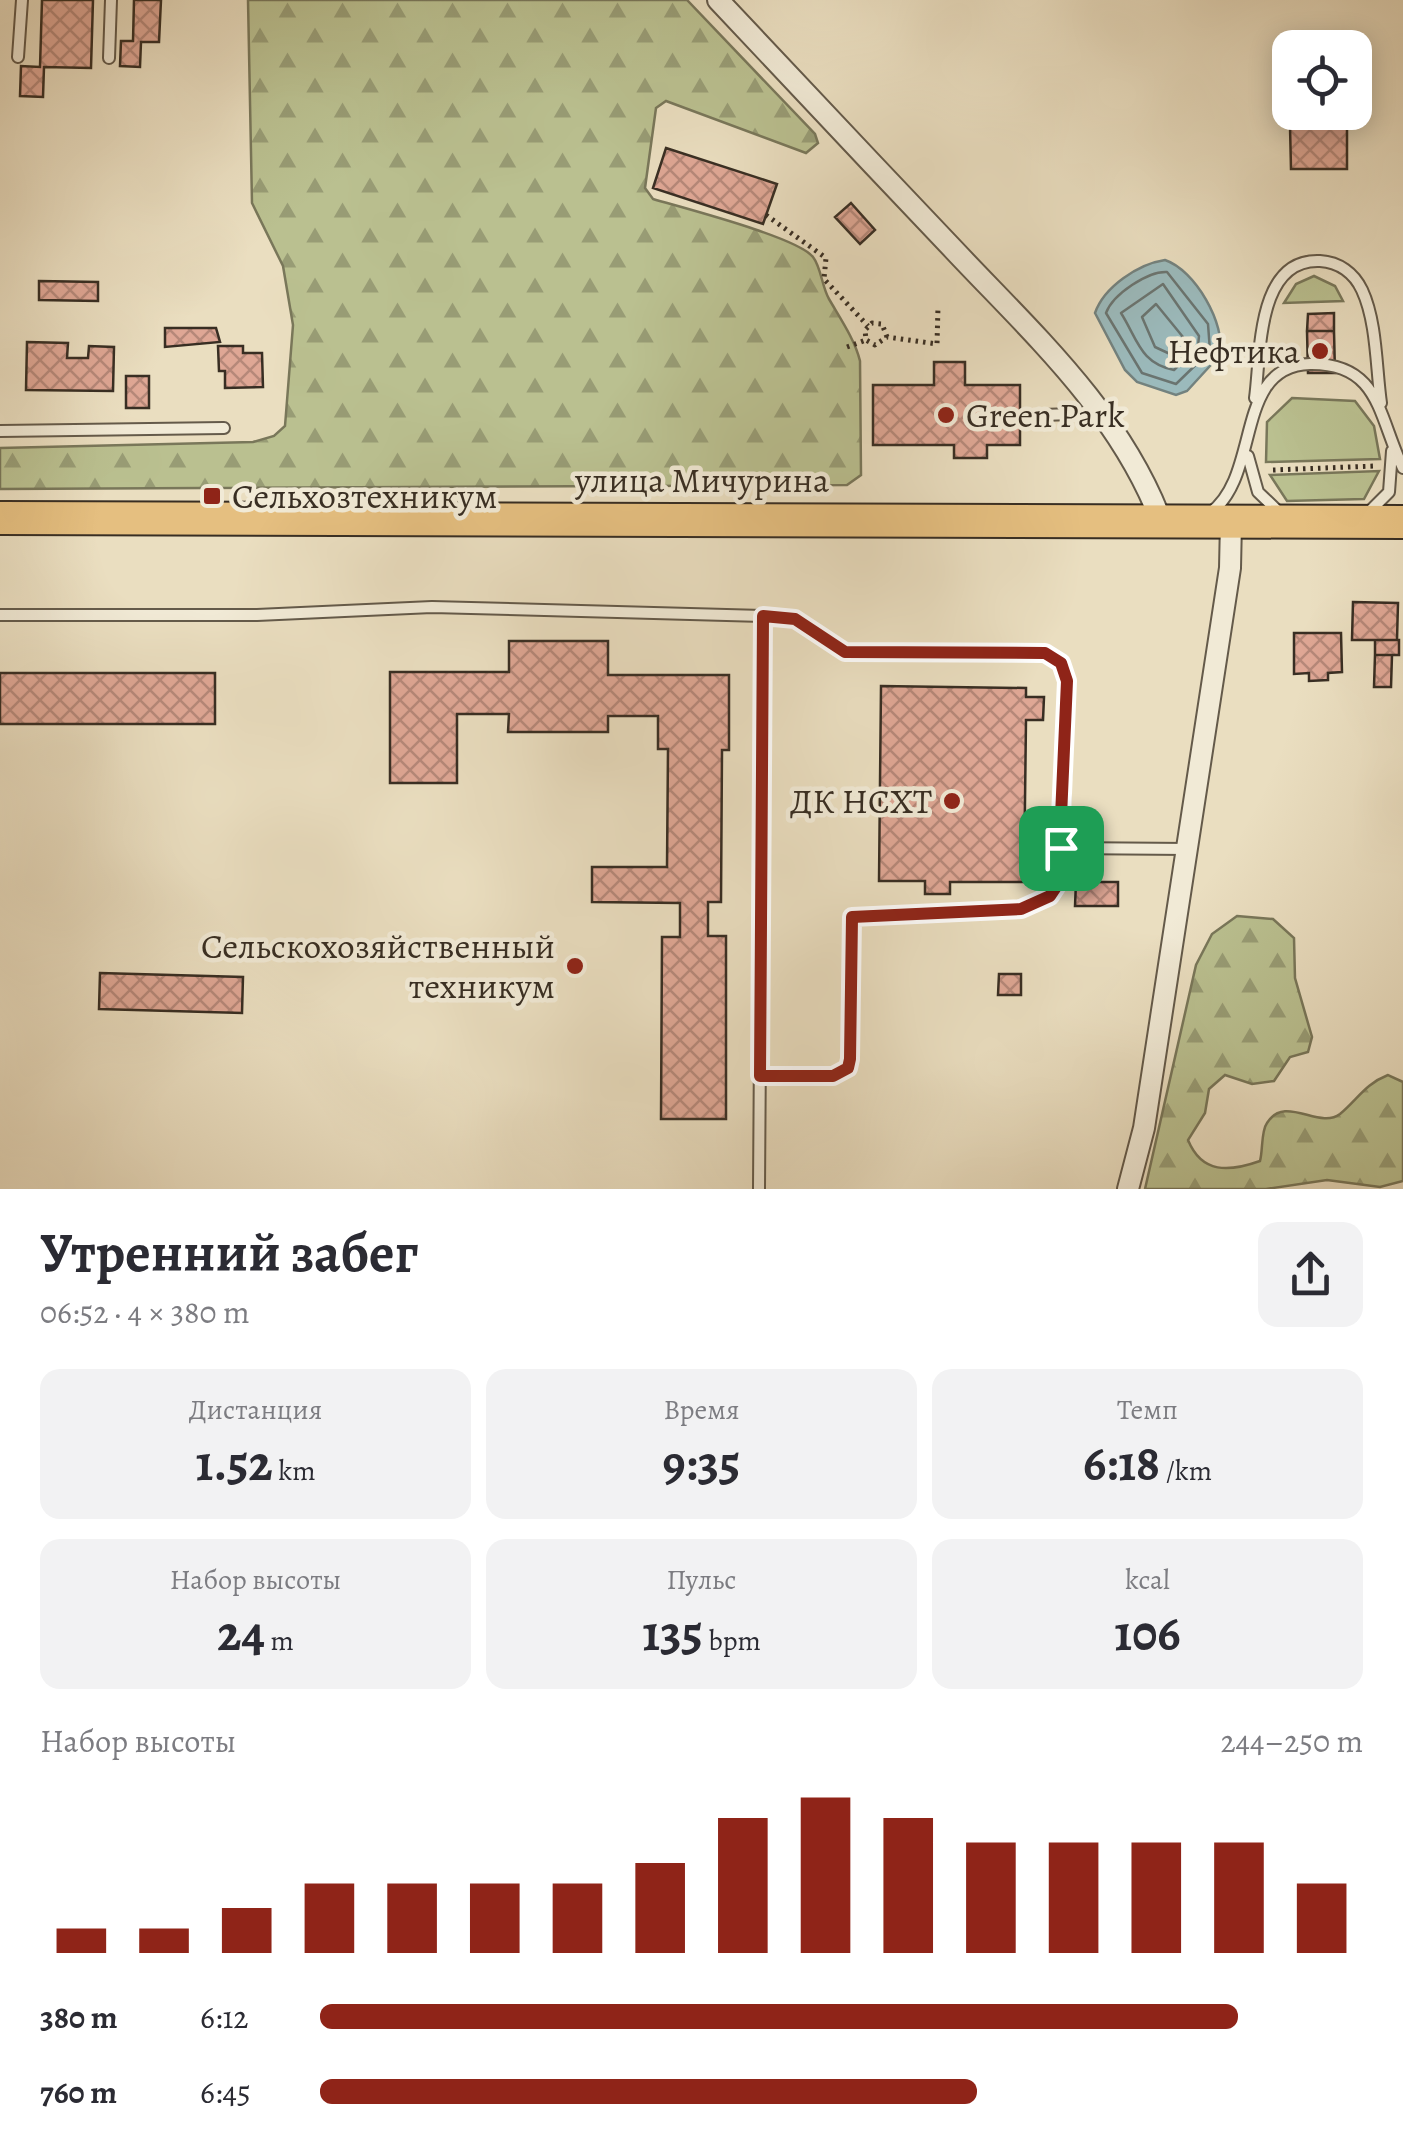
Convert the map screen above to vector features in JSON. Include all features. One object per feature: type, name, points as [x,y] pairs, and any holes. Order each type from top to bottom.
[{"type":"main road","name":"улица Мичурина","points":[[0,518],[1403,522]]},
{"type":"street","points":[[718,0],[1103,413],[1174,522]]},
{"type":"street","points":[[1128,1189],[1144,1128],[1189,849],[1230,568],[1231,522]]},
{"type":"lane","points":[[18,57],[22,0]]},
{"type":"lane","points":[[108,58],[111,0]]},
{"type":"lane","points":[[1174,522],[1208,514],[1226,498],[1247,450],[1270,297],[1284,274],[1316,260],[1343,268],[1360,286],[1384,419],[1398,466],[1384,498],[1361,517],[1343,522]]},
{"type":"lane","points":[[1253,412],[1268,382],[1284,368],[1335,364],[1360,376],[1384,419]]},
{"type":"lane","points":[[1042,415],[1103,413]]},
{"type":"lane","points":[[0,431],[224,428]]},
{"type":"lane","points":[[1247,450],[1252,480],[1264,499],[1280,514],[1308,522]]},
{"type":"lane","points":[[0,615],[257,615],[432,607],[763,616],[795,619],[845,652],[1045,653],[1061,663],[1067,681],[1058,884],[1038,904],[1021,909],[852,917],[848,1068],[833,1076],[760,1076]]},
{"type":"lane","points":[[759,1189],[763,616]]},
{"type":"lane","points":[[1061,848],[1189,849]]},
{"type":"path","points":[[766,216],[826,258],[824,279],[868,326]]},
{"type":"path","points":[[847,347],[866,340],[875,345],[887,337],[937,344],[938,307]]},
{"type":"path","points":[[868,326],[882,324],[887,337]]},
{"type":"path","points":[[866,340],[868,326]]},
{"type":"path","points":[[1273,470],[1398,466]]},
{"type":"green space","points":[[248,0],[687,0],[815,134],[818,143],[806,153],[666,101],[656,108],[645,188],[653,199],[763,232],[813,257],[860,361],[861,475],[847,485],[0,489],[0,448],[253,442],[274,436],[285,426],[293,325],[283,266],[252,203]]},
{"type":"green space","points":[[1314,276],[1335,286],[1343,301],[1284,303],[1296,284]]},
{"type":"green space","points":[[1292,398],[1355,401],[1374,426],[1380,459],[1266,462],[1267,422]]},
{"type":"green space","points":[[1379,471],[1364,499],[1287,501],[1270,475]]},
{"type":"green space","points":[[1237,916],[1273,919],[1294,938],[1295,978],[1312,1037],[1308,1052],[1290,1057],[1274,1081],[1252,1084],[1225,1075],[1209,1089],[1205,1113],[1188,1140],[1194,1151],[1218,1167],[1260,1161],[1265,1126],[1274,1115],[1292,1112],[1332,1118],[1388,1075],[1403,1082],[1403,1181],[1380,1187],[1327,1180],[1266,1189],[1145,1189],[1196,965],[1212,934]]},
{"type":"water","points":[[1165,260],[1197,286],[1213,314],[1221,342],[1220,355],[1187,391],[1176,395],[1137,382],[1125,370],[1095,313],[1106,294],[1123,278]]},
{"type":"building","points":[[42,0],[93,0],[91,68],[44,67],[43,97],[20,96],[21,66],[40,67]]},
{"type":"building","points":[[134,0],[161,0],[159,42],[141,42],[140,67],[120,66],[121,41],[133,41]]},
{"type":"building","points":[[1290,130],[1347,130],[1347,169],[1291,169]]},
{"type":"building","points":[[666,148],[777,184],[763,224],[653,188]]},
{"type":"building","points":[[851,203],[875,230],[860,244],[835,217]]},
{"type":"building","points":[[39,281],[98,282],[98,301],[39,300]]},
{"type":"building","points":[[1334,313],[1334,331],[1307,331],[1308,314]]},
{"type":"building","points":[[165,328],[216,328],[220,342],[165,347]]},
{"type":"building","points":[[1307,331],[1334,331],[1335,373],[1308,373]]},
{"type":"building","points":[[27,342],[68,343],[67,358],[88,358],[89,346],[114,347],[113,391],[26,390]]},
{"type":"building","points":[[218,346],[243,346],[243,353],[262,353],[263,387],[225,388],[225,371],[219,371]]},
{"type":"building","name":"Green Park","points":[[934,362],[965,362],[965,385],[1020,385],[1020,445],[987,445],[987,458],[954,458],[954,445],[873,445],[873,385],[934,385]]},
{"type":"building","points":[[126,376],[149,376],[149,408],[126,408]]},
{"type":"building","points":[[1353,602],[1398,603],[1397,640],[1352,640]]},
{"type":"building","points":[[1294,633],[1341,633],[1342,672],[1328,673],[1328,680],[1309,681],[1309,673],[1294,674]]},
{"type":"building","points":[[1375,640],[1399,640],[1399,655],[1375,655]]},
{"type":"building","points":[[509,641],[608,641],[608,675],[729,675],[729,750],[722,750],[721,902],[708,902],[708,936],[726,936],[726,1119],[661,1119],[662,937],[680,937],[680,903],[592,902],[592,867],[667,867],[668,749],[658,749],[658,716],[608,716],[608,732],[508,732],[509,714],[457,714],[457,783],[390,783],[390,672],[509,672]]},
{"type":"building","points":[[1375,655],[1392,655],[1391,687],[1374,687]]},
{"type":"building","points":[[0,673],[215,673],[215,724],[0,724]]},
{"type":"building","name":"ДК НСХТ","points":[[881,686],[1026,688],[1026,697],[1044,697],[1043,720],[1026,720],[1024,882],[950,882],[950,894],[925,894],[925,881],[879,881]]},
{"type":"building","points":[[1076,882],[1118,882],[1118,906],[1075,906]]},
{"type":"building","points":[[100,973],[243,977],[242,1013],[99,1009]]},
{"type":"building","points":[[999,974],[1021,974],[1021,995],[998,995]]},
{"type":"place","name":"Нефтика","points":[[1320,351]]},
{"type":"place","name":"Green Park","points":[[946,415]]},
{"type":"place","name":"Сельхозтехникум","points":[[212,496]]},
{"type":"place","name":"ДК НСХТ","points":[[952,801]]},
{"type":"place","name":"Сельскохозяйственный техникум","points":[[575,966]]},
{"type":"route","points":[[763,616],[795,619],[845,652],[1045,653],[1061,663],[1067,681],[1061,848],[1058,884],[1038,904],[1021,909],[852,917],[848,1068],[833,1076],[760,1076],[763,616]]}]
